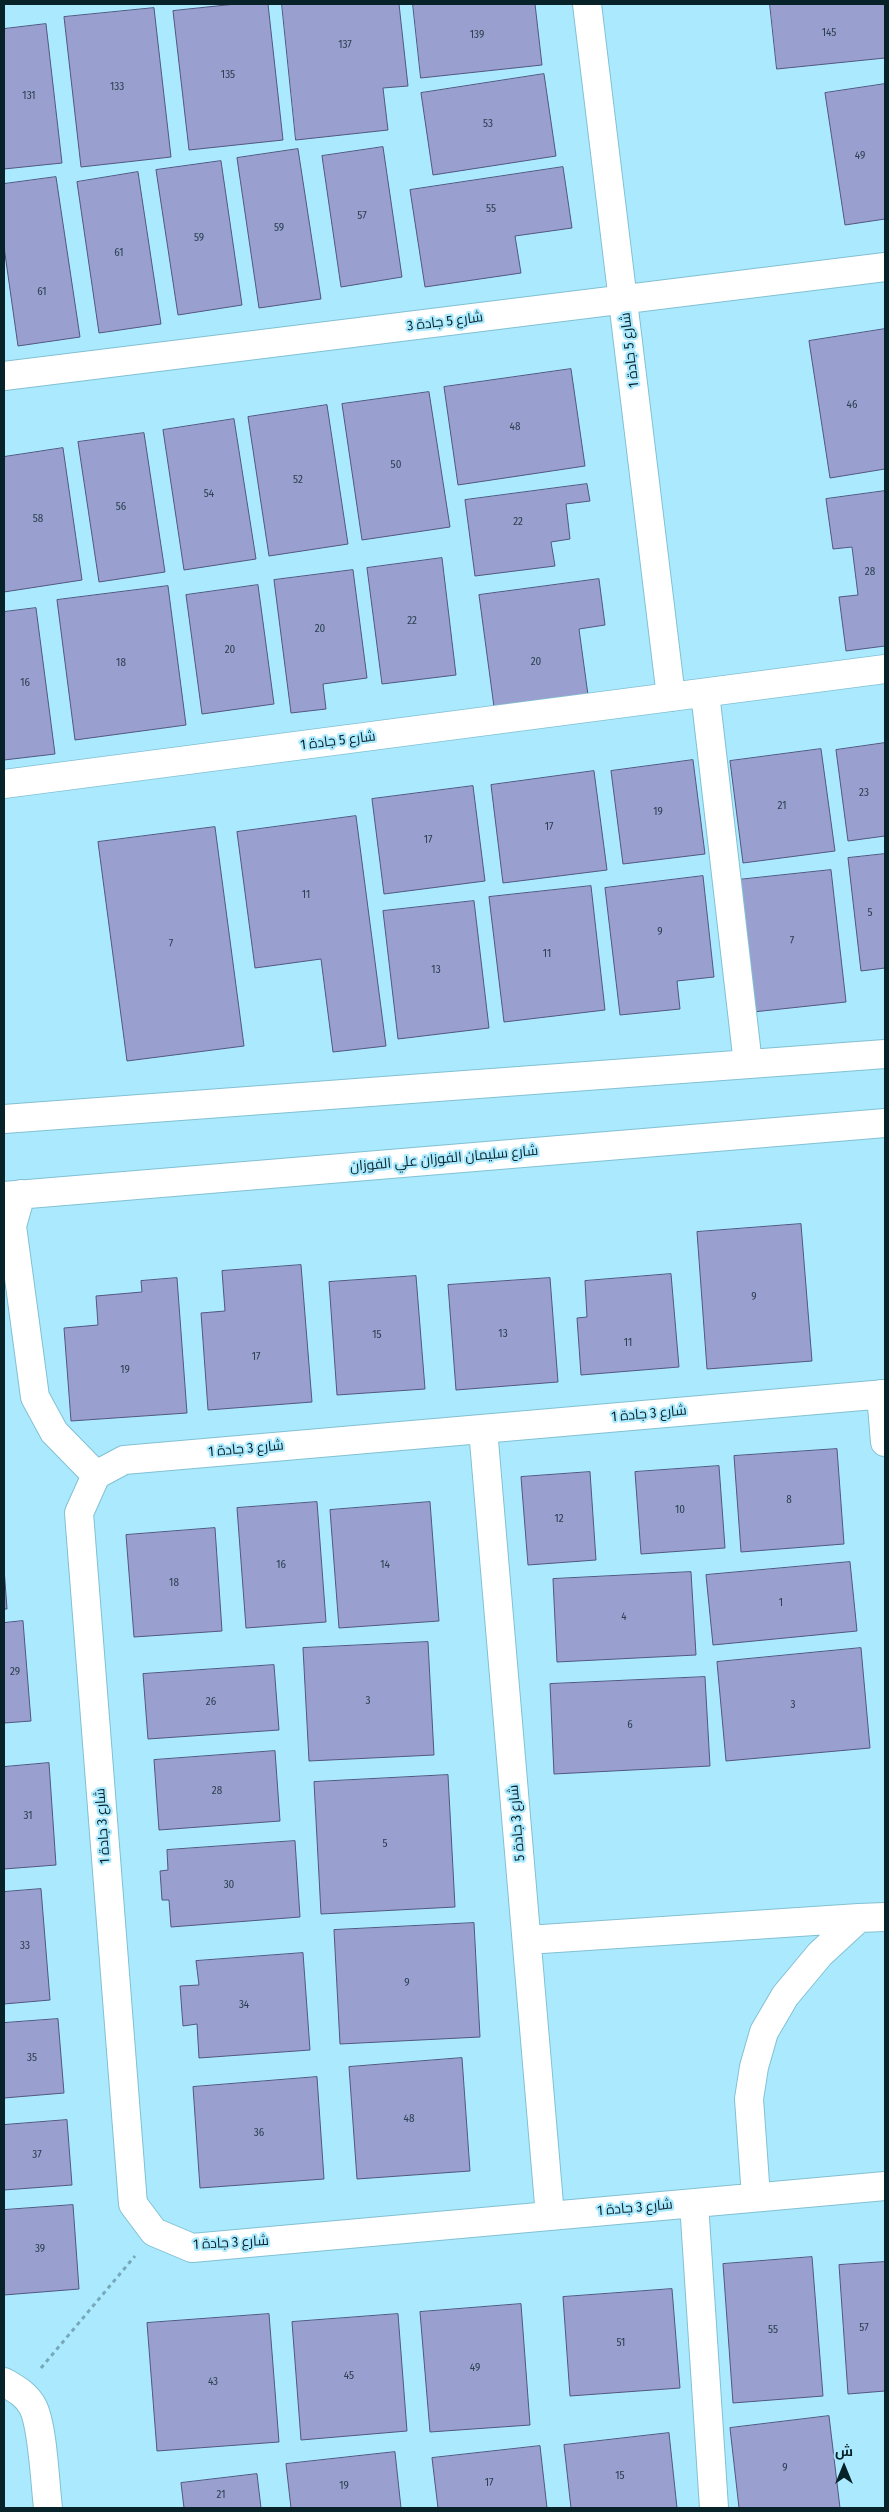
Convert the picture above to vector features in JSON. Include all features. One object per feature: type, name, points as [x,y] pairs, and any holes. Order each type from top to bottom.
[{"type":"street","name":"شارع 5 جادة 1","points":[[588,4],[671,697]]},
{"type":"street","name":"شارع 5 جادة 3","points":[[4,376],[885,267]]},
{"type":"street","name":"شارع 5 جادة 1","points":[[4,784],[885,669]]},
{"type":"street","points":[[705,693],[748,1064]]},
{"type":"street","points":[[4,1119],[885,1054]]},
{"type":"street","name":"شارع سليمان الفوزان علي الفوزان","points":[[9,1195],[885,1123]]},
{"type":"street","points":[[9,1195],[35,1397],[54,1432],[96,1475]]},
{"type":"street","points":[[883,1394],[885,1442]]},
{"type":"street","name":"شارع 3 جادة 1","points":[[883,1394],[124,1460],[96,1475],[79,1513],[132,2204],[154,2232],[192,2248],[885,2186]]},
{"type":"street","name":"شارع 3 جادة 5","points":[[483,1429],[550,2216]]},
{"type":"street","points":[[527,1940],[872,1918]]},
{"type":"street","points":[[756,2197],[748,2099],[754,2067],[764,2032],[785,1996],[820,1954],[872,1918]]},
{"type":"street","points":[[694,2203],[714,2508]]},
{"type":"street","points":[[12,2387],[33,2407],[38,2426],[48,2508]]},
{"type":"path","points":[[12,2387],[154,2232]]},
{"type":"building","points":[[236,4],[268,4],[283,140],[189,150],[173,11]]},
{"type":"building","points":[[282,4],[399,4],[408,86],[383,88],[388,130],[296,140]]},
{"type":"building","points":[[413,4],[535,4],[542,65],[421,78]]},
{"type":"building","points":[[770,4],[885,4],[885,58],[777,69]]},
{"type":"building","points":[[154,8],[171,157],[81,167],[64,17]]},
{"type":"building","points":[[46,24],[62,163],[4,169],[4,29]]},
{"type":"building","points":[[544,74],[556,156],[433,175],[421,93]]},
{"type":"building","points":[[885,84],[885,219],[845,225],[825,93]]},
{"type":"building","points":[[383,147],[402,277],[341,287],[322,156]]},
{"type":"building","points":[[298,149],[321,299],[259,308],[237,158]]},
{"type":"building","points":[[221,161],[242,305],[178,315],[156,170]]},
{"type":"building","points":[[563,167],[572,228],[515,236],[521,273],[425,287],[410,190]]},
{"type":"building","points":[[138,172],[161,324],[99,333],[77,182]]},
{"type":"building","points":[[56,177],[80,337],[18,346],[4,247],[4,184]]},
{"type":"building","points":[[885,329],[885,469],[830,478],[809,341]]},
{"type":"building","points":[[571,369],[585,466],[458,485],[444,387]]},
{"type":"building","points":[[429,392],[450,527],[362,540],[342,404]]},
{"type":"building","points":[[327,405],[348,544],[269,556],[248,417]]},
{"type":"building","points":[[234,419],[256,559],[184,570],[163,430]]},
{"type":"building","points":[[144,433],[165,572],[99,582],[78,442]]},
{"type":"building","points":[[63,448],[82,580],[4,592],[4,457]]},
{"type":"building","points":[[587,484],[590,501],[566,504],[570,539],[551,542],[555,566],[475,576],[465,500]]},
{"type":"building","points":[[885,491],[885,646],[846,651],[839,597],[858,595],[852,547],[833,549],[826,499]]},
{"type":"building","points":[[442,558],[456,675],[382,684],[367,568]]},
{"type":"building","points":[[353,570],[367,678],[323,684],[326,709],[291,713],[274,580]]},
{"type":"building","points":[[599,579],[605,625],[579,629],[588,695],[494,707],[479,595]]},
{"type":"building","points":[[258,585],[274,704],[202,714],[186,595]]},
{"type":"building","points":[[168,586],[186,725],[75,740],[57,600]]},
{"type":"building","points":[[36,608],[55,754],[4,760],[4,612]]},
{"type":"building","points":[[885,743],[885,836],[848,841],[836,750]]},
{"type":"building","points":[[821,749],[835,851],[743,863],[730,761]]},
{"type":"building","points":[[693,760],[705,854],[623,864],[611,771]]},
{"type":"building","points":[[594,771],[607,870],[503,883],[491,785]]},
{"type":"building","points":[[473,786],[485,881],[384,894],[372,799]]},
{"type":"building","points":[[356,816],[386,1046],[333,1052],[321,959],[255,968],[237,832]]},
{"type":"building","points":[[215,827],[244,1046],[127,1061],[98,842]]},
{"type":"building","points":[[885,854],[885,968],[861,971],[848,858]]},
{"type":"building","points":[[831,870],[846,1002],[753,1012],[737,880]]},
{"type":"building","points":[[703,876],[714,977],[677,981],[680,1009],[620,1015],[605,888]]},
{"type":"building","points":[[591,886],[605,1010],[504,1022],[489,897]]},
{"type":"building","points":[[474,901],[489,1028],[398,1039],[383,911]]},
{"type":"building","points":[[801,1224],[812,1361],[707,1369],[697,1232]]},
{"type":"building","points":[[301,1265],[312,1402],[208,1410],[201,1313],[225,1311],[222,1271]]},
{"type":"building","points":[[671,1274],[679,1367],[581,1375],[577,1318],[587,1317],[585,1281]]},
{"type":"building","points":[[416,1276],[425,1389],[337,1395],[329,1282]]},
{"type":"building","points":[[177,1278],[187,1413],[71,1421],[64,1328],[98,1325],[96,1296],[142,1292],[141,1281]]},
{"type":"building","points":[[550,1278],[558,1382],[456,1390],[448,1285]]},
{"type":"building","points":[[837,1449],[844,1544],[741,1552],[734,1456]]},
{"type":"building","points":[[719,1466],[725,1548],[641,1554],[635,1472]]},
{"type":"building","points":[[590,1472],[596,1560],[528,1565],[521,1477]]},
{"type":"building","points":[[317,1502],[326,1622],[246,1628],[237,1508]]},
{"type":"building","points":[[430,1502],[439,1621],[339,1628],[330,1510]]},
{"type":"building","points":[[215,1528],[222,1631],[134,1637],[126,1535]]},
{"type":"building","points":[[850,1562],[857,1631],[713,1645],[706,1575]]},
{"type":"building","points":[[4,1568],[7,1609],[4,1609]]},
{"type":"building","points":[[691,1572],[696,1655],[557,1662],[553,1579]]},
{"type":"building","points":[[23,1621],[31,1721],[4,1723],[4,1623]]},
{"type":"building","points":[[428,1642],[434,1755],[309,1761],[303,1648]]},
{"type":"building","points":[[861,1648],[870,1748],[726,1761],[717,1662]]},
{"type":"building","points":[[274,1665],[279,1730],[148,1739],[143,1674]]},
{"type":"building","points":[[705,1677],[710,1766],[554,1774],[550,1684]]},
{"type":"building","points":[[275,1751],[280,1821],[159,1830],[154,1760]]},
{"type":"building","points":[[49,1763],[56,1865],[4,1869],[4,1767]]},
{"type":"building","points":[[448,1775],[455,1907],[321,1914],[314,1782]]},
{"type":"building","points":[[295,1841],[300,1917],[171,1927],[169,1900],[162,1900],[160,1871],[168,1870],[167,1850]]},
{"type":"building","points":[[41,1889],[50,2000],[4,2004],[4,1892]]},
{"type":"building","points":[[474,1923],[480,2037],[340,2044],[334,1930]]},
{"type":"building","points":[[303,1953],[310,2050],[199,2058],[197,2024],[183,2026],[180,1986],[199,1985],[196,1961]]},
{"type":"building","points":[[58,2019],[64,2093],[4,2098],[4,2023]]},
{"type":"building","points":[[462,2058],[470,2171],[357,2179],[349,2067]]},
{"type":"building","points":[[317,2077],[324,2179],[200,2188],[193,2087]]},
{"type":"building","points":[[67,2120],[72,2185],[4,2190],[4,2125]]},
{"type":"building","points":[[73,2205],[79,2289],[4,2295],[4,2210]]},
{"type":"building","points":[[812,2257],[823,2396],[733,2403],[723,2264]]},
{"type":"building","points":[[885,2262],[885,2391],[848,2394],[839,2265]]},
{"type":"building","points":[[672,2289],[680,2388],[570,2396],[563,2297]]},
{"type":"building","points":[[521,2304],[530,2425],[430,2432],[420,2312]]},
{"type":"building","points":[[269,2314],[279,2442],[157,2451],[147,2323]]},
{"type":"building","points":[[398,2314],[407,2431],[301,2440],[292,2322]]},
{"type":"building","points":[[829,2416],[840,2508],[739,2508],[730,2428]]},
{"type":"building","points":[[669,2433],[677,2508],[571,2508],[564,2445]]},
{"type":"building","points":[[540,2446],[547,2508],[438,2508],[432,2458]]},
{"type":"building","points":[[395,2452],[401,2508],[291,2508],[286,2464]]},
{"type":"building","points":[[257,2474],[261,2508],[184,2508],[181,2483]]}]
